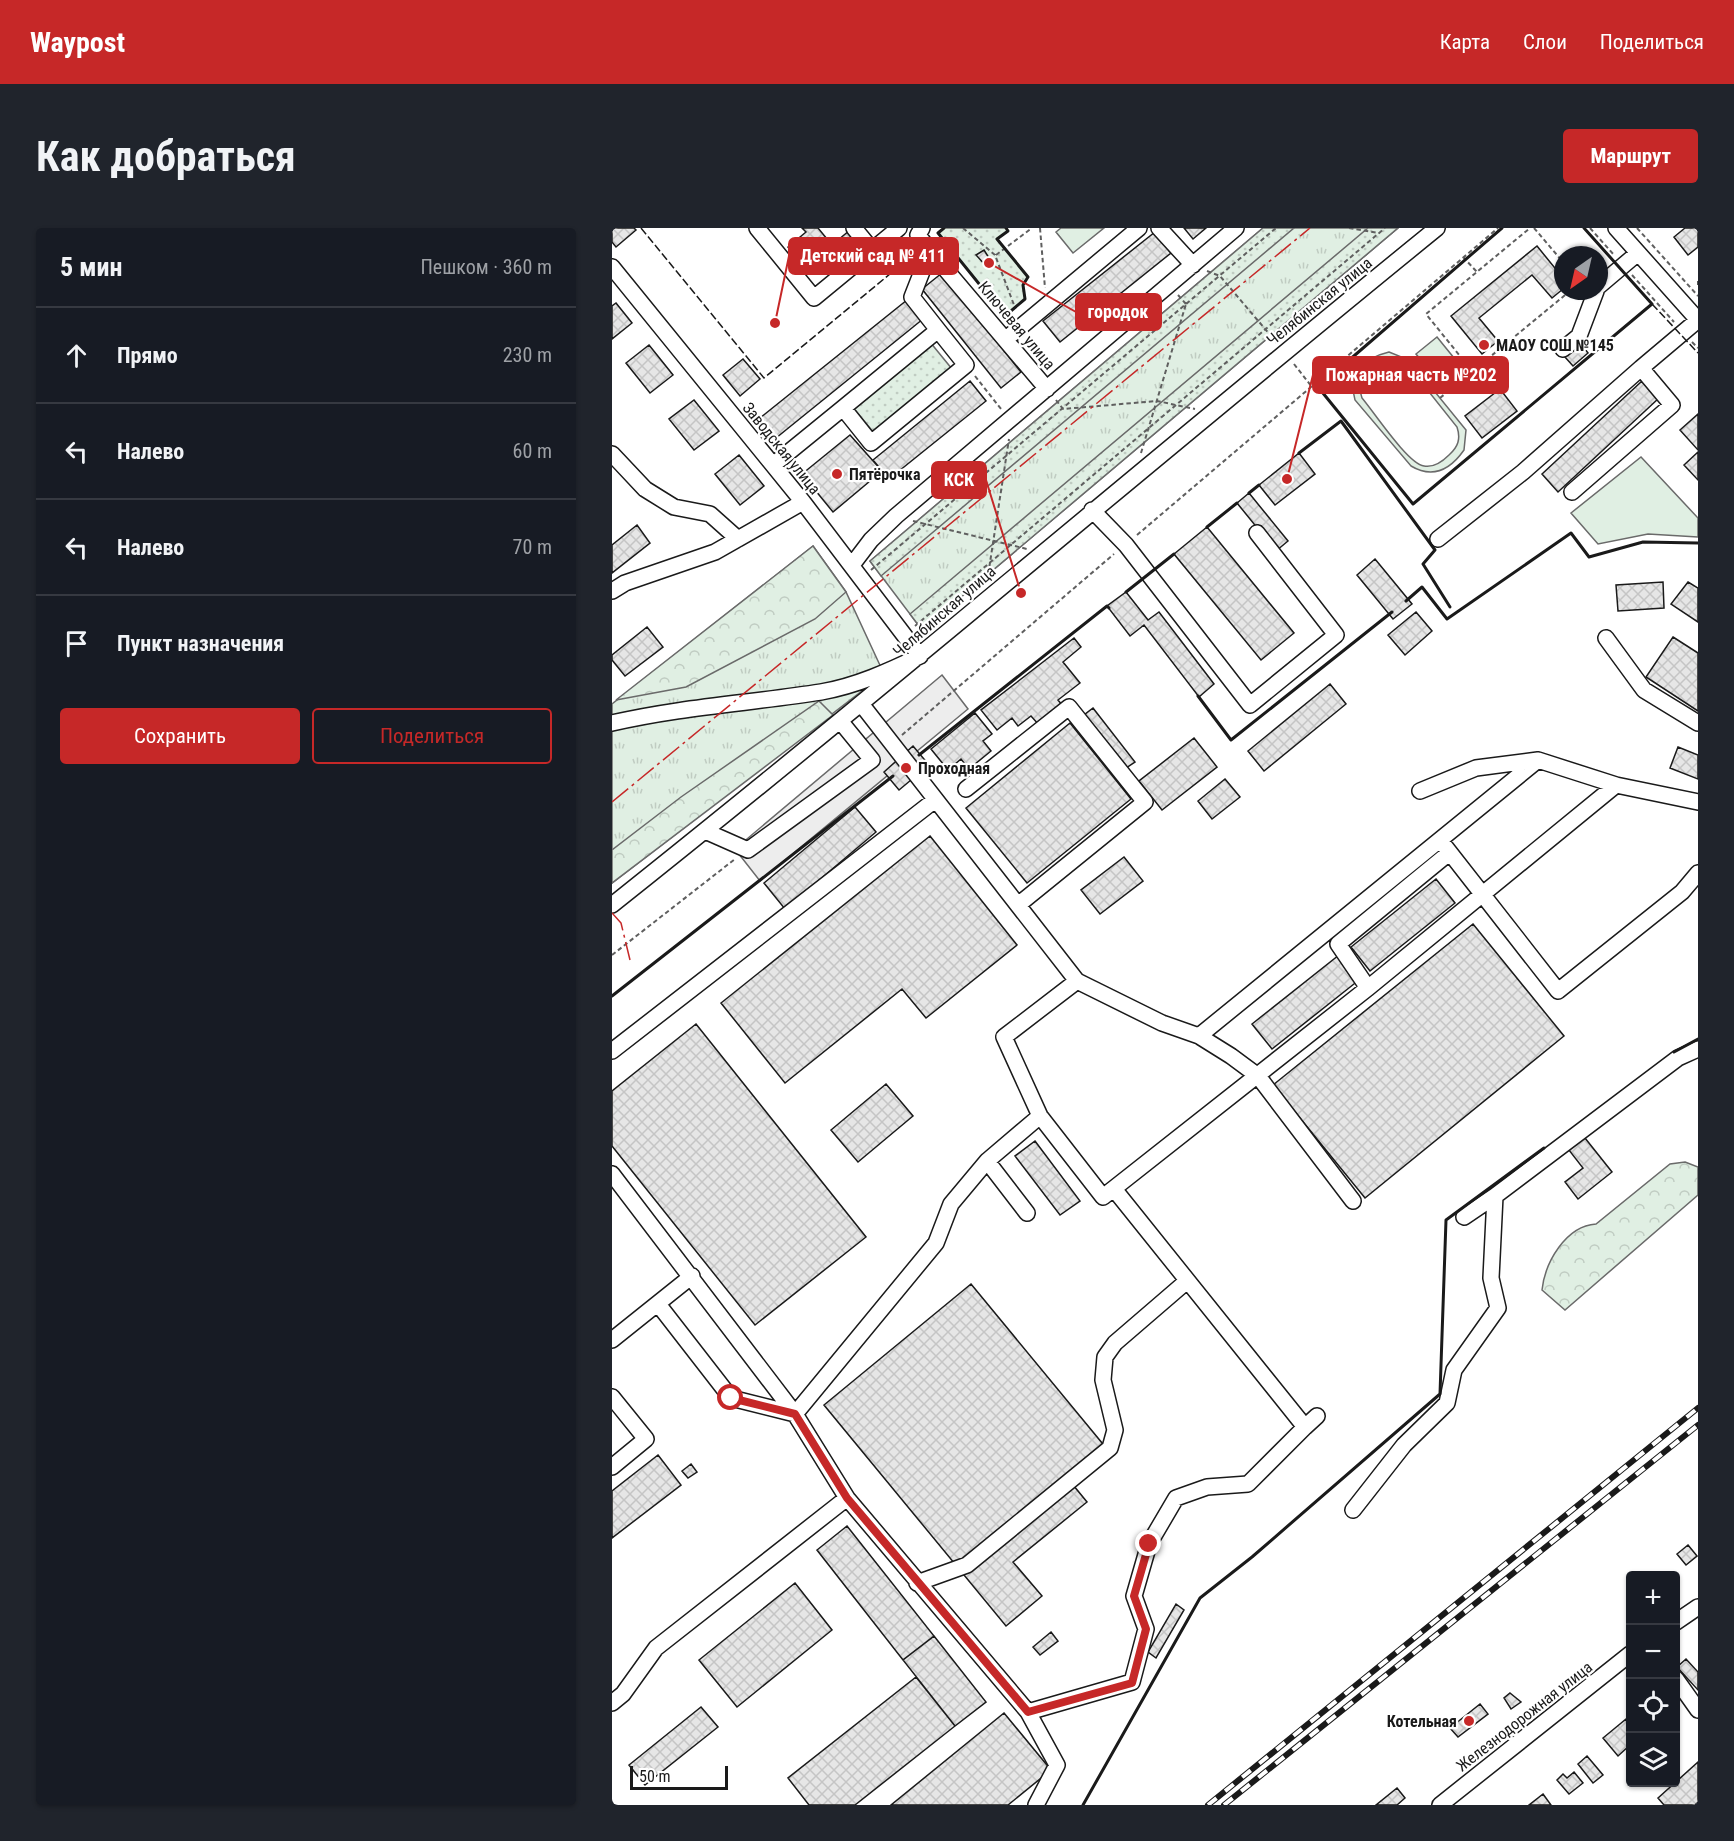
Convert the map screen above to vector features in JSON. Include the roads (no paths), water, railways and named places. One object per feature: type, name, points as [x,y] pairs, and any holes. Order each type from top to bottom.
[{"type":"street","points":[[757,228],[814,298],[899,228]]},
{"type":"street","points":[[854,228],[872,250]]},
{"type":"street","name":"Ключевая улица","points":[[922,228],[918,235],[930,251],[1047,389]]},
{"type":"street","points":[[1006,339],[1139,228]]},
{"type":"street","points":[[1159,228],[1193,265]]},
{"type":"street","points":[[852,565],[871,540],[896,516],[1236,228]]},
{"type":"street","name":"Челябинская улица","points":[[612,905],[862,705],[1041,552],[1437,228]]},
{"type":"street","points":[[1438,539],[1523,471],[1698,320],[1616,228]]},
{"type":"street","points":[[843,408],[871,443],[966,365],[912,297],[930,251]]},
{"type":"street","points":[[1608,278],[1638,253]]},
{"type":"street","name":"Заводская улица","points":[[615,275],[803,502],[920,656]]},
{"type":"street","points":[[1563,349],[1579,336],[1593,300]]},
{"type":"street","points":[[773,465],[938,330]]},
{"type":"street","points":[[1572,492],[1672,405],[1641,368]]},
{"type":"street","points":[[612,454],[645,489],[674,507],[710,514],[738,539]]},
{"type":"street","points":[[612,591],[625,583],[715,552],[803,502]]},
{"type":"street","points":[[1092,510],[1125,545],[1250,705],[1336,635],[1257,534]]},
{"type":"street","points":[[1606,638],[1644,690],[1698,723]]},
{"type":"street","points":[[612,723],[661,712],[823,692],[884,674],[920,656]]},
{"type":"street","points":[[862,705],[1077,981],[1162,1023],[1199,1036],[1258,1076],[1353,1201]]},
{"type":"street","points":[[966,789],[1068,707],[1145,802],[1018,905]]},
{"type":"street","points":[[705,831],[748,850],[872,760],[841,722]]},
{"type":"street","points":[[1199,1036],[1538,760]]},
{"type":"street","points":[[1420,791],[1476,768],[1538,760],[1616,785],[1698,802]]},
{"type":"street","points":[[1077,981],[1004,1037],[1040,1116],[1103,1197],[1368,988],[1616,785]]},
{"type":"street","points":[[612,1051],[935,800]]},
{"type":"street","points":[[1440,840],[1558,991],[1682,892],[1698,873]]},
{"type":"street","points":[[1368,988],[1338,944],[1449,853]]},
{"type":"street","points":[[1464,1217],[1669,1065],[1698,1048]]},
{"type":"street","points":[[795,1414],[936,1243],[951,1204],[987,1161],[1040,1116]]},
{"type":"street","points":[[987,1161],[1027,1213]]},
{"type":"street","points":[[612,1174],[795,1414],[847,1498],[1028,1712],[1057,1765],[1036,1805]]},
{"type":"street","points":[[1114,1189],[1305,1427]]},
{"type":"street","points":[[1353,1510],[1404,1445],[1447,1403],[1454,1370],[1498,1308],[1491,1278],[1495,1196]]},
{"type":"street","points":[[612,1340],[692,1276]]},
{"type":"street","points":[[917,1583],[967,1565],[1110,1448],[1115,1430],[1103,1380],[1105,1357],[1115,1344],[1187,1281]]},
{"type":"street","points":[[658,1304],[731,1398],[795,1414]]},
{"type":"street","points":[[612,1397],[646,1439],[612,1467]]},
{"type":"street","points":[[1028,1712],[1132,1683],[1146,1629],[1134,1596],[1149,1544],[1176,1498],[1207,1487],[1248,1484],[1317,1416]]},
{"type":"street","points":[[612,1703],[623,1694],[656,1648],[847,1498]]},
{"type":"street","points":[[1680,1619],[1698,1607]]},
{"type":"street","name":"Железнодорожная улица","points":[[1440,1805],[1626,1657]]},
{"type":"street","points":[[1680,1685],[1698,1710]]},
{"type":"railway","points":[[1208,1805],[1698,1408]]},
{"type":"railway","points":[[1224,1805],[1698,1425]]},
{"type":"place","name":"городок","points":[[989,263]]},
{"type":"place","name":"Детский сад № 411","points":[[775,323]]},
{"type":"place","name":"МАОУ СОШ №145","points":[[1484,345]]},
{"type":"place","name":"Пятёрочка","points":[[837,474]]},
{"type":"place","name":"Пожарная часть №202","points":[[1287,479]]},
{"type":"place","name":"КСК","points":[[1021,593]]},
{"type":"place","name":"Проходная","points":[[906,768]]},
{"type":"place","name":"Котельная","points":[[1469,1721]]}]
